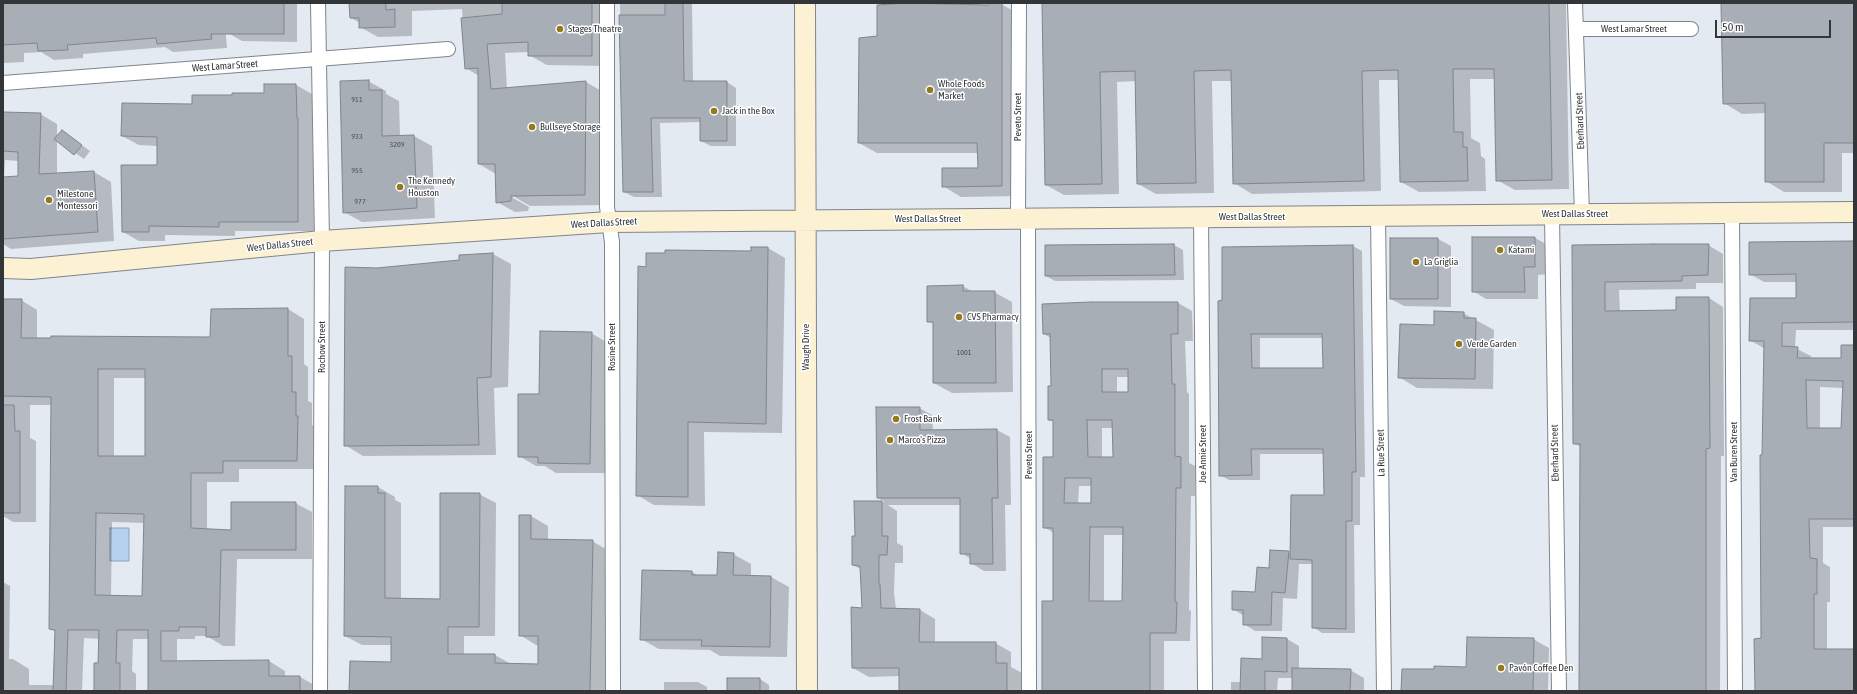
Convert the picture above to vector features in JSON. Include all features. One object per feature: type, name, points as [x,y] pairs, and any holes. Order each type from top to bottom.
[{"type":"main road","name":"Waugh Drive","points":[[805,3],[807,691]]},
{"type":"main road","name":"West Dallas Street","points":[[3,268],[43,268],[322,241],[609,222],[1854,212]]},
{"type":"street","name":"Rochow Street","points":[[318,3],[322,241],[320,691]]},
{"type":"street","name":"Rosine Street","points":[[607,3],[607,207],[612,242],[613,691]]},
{"type":"street","name":"Peveto Street","points":[[1027,3],[1018,10],[1023,218],[1029,691]]},
{"type":"street","name":"Eberhard Street","points":[[1575,3],[1582,214]]},
{"type":"street","name":"West Lamar Street","points":[[1577,29],[1691,28]]},
{"type":"street","name":"West Lamar Street","points":[[3,83],[448,49]]},
{"type":"street","name":"Van Buren Street","points":[[1732,213],[1735,691]]},
{"type":"street","name":"Eberhard Street","points":[[1552,215],[1558,691]]},
{"type":"street","name":"La Rue Street","points":[[1378,216],[1384,691]]},
{"type":"street","name":"Joe Annie Street","points":[[1201,217],[1205,691]]},
{"type":"water","points":[[110,528],[129,528],[129,561],[110,561]]},
{"type":"building","points":[[3,3],[284,3],[284,34],[211,34],[212,39],[157,44],[156,38],[67,45],[68,50],[38,51],[37,43],[3,45]]},
{"type":"building","points":[[349,3],[386,3],[386,10],[395,9],[395,27],[359,28],[359,18],[350,18]]},
{"type":"building","name":"Bullseye Storage","points":[[502,3],[592,3],[592,56],[528,56],[528,42],[487,44],[491,89],[586,81],[585,195],[511,196],[511,201],[496,203],[495,164],[478,164],[478,68],[465,69],[461,18],[502,14]]},
{"type":"building","points":[[665,3],[683,3],[684,81],[727,81],[727,141],[700,141],[700,118],[651,118],[653,192],[623,192],[619,15],[665,15]]},
{"type":"building","name":"Whole Foods Market","points":[[906,3],[989,5],[989,3],[1002,3],[1002,186],[942,187],[942,168],[978,168],[977,143],[858,143],[859,38],[877,36],[877,5]]},
{"type":"building","points":[[1042,3],[1549,3],[1552,180],[1496,181],[1494,69],[1453,69],[1454,132],[1463,132],[1463,147],[1467,147],[1468,181],[1400,182],[1398,70],[1362,71],[1364,181],[1233,184],[1231,70],[1194,71],[1196,183],[1137,184],[1135,71],[1100,72],[1102,184],[1045,185]]},
{"type":"building","points":[[1721,3],[1854,3],[1854,143],[1824,143],[1824,182],[1765,182],[1765,103],[1723,104]]},
{"type":"building","points":[[369,80],[369,90],[382,90],[382,136],[414,135],[417,208],[343,213],[340,81]]},
{"type":"building","points":[[264,84],[296,84],[298,118],[298,222],[219,222],[219,227],[149,226],[149,232],[122,232],[121,165],[157,165],[157,137],[121,136],[122,103],[192,104],[192,95],[264,93]]},
{"type":"building","name":"Milestone Montessori","points":[[3,112],[41,113],[39,174],[94,171],[98,232],[3,239],[3,177],[18,176],[18,152],[3,151]]},
{"type":"building","points":[[62,130],[82,145],[74,155],[54,139]]},
{"type":"building","points":[[1472,237],[1535,237],[1535,267],[1524,267],[1525,292],[1472,292]]},
{"type":"building","points":[[1390,238],[1438,238],[1438,299],[1390,299]]},
{"type":"building","points":[[1854,241],[1854,322],[1782,323],[1782,346],[1798,347],[1797,358],[1841,358],[1841,345],[1854,345],[1854,519],[1809,519],[1810,558],[1817,559],[1817,594],[1814,594],[1814,649],[1854,649],[1854,691],[1755,691],[1754,639],[1761,638],[1760,455],[1762,455],[1764,341],[1749,341],[1750,298],[1796,298],[1796,274],[1749,275],[1749,242]],"holes":[[[1806,380],[1843,381],[1841,428],[1807,428]]]},
{"type":"building","points":[[1174,244],[1175,275],[1045,276],[1045,245]]},
{"type":"building","points":[[1709,244],[1708,275],[1682,276],[1682,281],[1605,282],[1605,311],[1676,310],[1676,297],[1709,297],[1710,448],[1706,449],[1706,691],[1579,691],[1580,444],[1573,444],[1572,245]]},
{"type":"building","points":[[1353,245],[1356,472],[1352,472],[1352,521],[1346,521],[1346,629],[1312,628],[1312,560],[1290,559],[1291,495],[1324,495],[1323,449],[1251,449],[1252,475],[1219,476],[1218,301],[1222,300],[1222,247]],"holes":[[[1251,334],[1322,334],[1323,368],[1252,368]]]},
{"type":"building","points":[[751,247],[768,247],[766,424],[688,422],[688,497],[636,496],[638,266],[646,267],[646,253],[665,253],[665,250],[751,251]]},
{"type":"building","points":[[493,253],[491,377],[477,378],[479,445],[344,446],[345,267],[377,268],[459,260],[459,255]]},
{"type":"building","name":"CVS Pharmacy","points":[[963,285],[963,291],[995,291],[996,383],[933,383],[933,322],[927,322],[927,286]]},
{"type":"building","points":[[3,299],[22,299],[21,338],[51,338],[51,336],[210,337],[211,309],[288,308],[288,356],[292,356],[292,392],[296,392],[296,416],[298,416],[297,461],[223,461],[223,473],[191,473],[191,528],[231,530],[231,502],[296,502],[296,550],[221,550],[219,637],[206,637],[206,627],[179,627],[179,631],[161,631],[161,661],[269,660],[269,676],[300,676],[300,691],[148,691],[148,630],[117,630],[116,663],[120,663],[120,691],[94,691],[94,663],[98,663],[99,630],[68,630],[66,691],[53,691],[55,630],[49,629],[51,397],[3,396]],"holes":[[[98,369],[145,369],[145,456],[98,456]],[[96,513],[144,514],[142,596],[95,595]]]},
{"type":"building","points":[[1091,302],[1178,302],[1178,334],[1171,334],[1172,384],[1175,384],[1175,456],[1181,457],[1181,488],[1176,488],[1176,633],[1150,633],[1150,691],[1042,691],[1042,601],[1053,601],[1053,528],[1043,528],[1043,457],[1053,457],[1053,420],[1048,420],[1048,386],[1051,386],[1050,334],[1043,334],[1042,304]],"holes":[[[1102,369],[1128,369],[1128,392],[1102,392]],[[1087,420],[1112,420],[1113,457],[1088,457]],[[1065,478],[1091,478],[1091,503],[1064,503]],[[1090,527],[1123,527],[1122,601],[1089,601]]]},
{"type":"building","points":[[1434,311],[1464,312],[1464,318],[1476,318],[1475,379],[1398,378],[1400,324],[1434,325]]},
{"type":"building","points":[[540,331],[592,332],[590,464],[538,463],[538,457],[518,457],[518,394],[539,394]]},
{"type":"building","points":[[3,405],[14,405],[15,431],[20,431],[20,513],[3,513]]},
{"type":"building","points":[[876,407],[920,407],[920,430],[997,429],[998,498],[992,498],[993,564],[970,564],[970,554],[960,554],[960,498],[877,498]]},
{"type":"building","points":[[345,486],[378,486],[378,493],[385,493],[385,598],[440,599],[440,493],[480,493],[479,627],[448,627],[448,654],[495,654],[495,663],[538,664],[538,636],[519,636],[519,515],[531,515],[531,539],[593,540],[590,691],[349,691],[350,661],[391,662],[391,637],[344,636]]},
{"type":"building","points":[[854,501],[882,501],[882,536],[888,536],[887,555],[879,555],[881,608],[920,609],[919,642],[996,642],[996,663],[1007,663],[1007,691],[899,691],[899,668],[852,668],[851,607],[862,608],[860,566],[852,565],[852,536],[855,536]]},
{"type":"building","points":[[1270,550],[1289,551],[1285,593],[1272,592],[1271,625],[1243,625],[1243,610],[1232,610],[1232,591],[1255,592],[1257,567],[1269,568]]},
{"type":"building","points":[[718,552],[734,553],[733,575],[771,576],[770,647],[701,646],[702,640],[640,640],[642,570],[692,571],[692,575],[717,575]]},
{"type":"building","points":[[1262,637],[1287,638],[1287,672],[1265,671],[1265,691],[1240,691],[1241,658],[1262,659]]},
{"type":"building","points":[[1467,637],[1534,638],[1533,691],[1401,691],[1402,669],[1434,669],[1434,666],[1466,667]]},
{"type":"building","points":[[1292,668],[1351,669],[1350,691],[1292,691]]},
{"type":"building","points":[[727,678],[760,678],[760,691],[727,691]]},
{"type":"place","name":"Stages Theatre","points":[[560,29]]},
{"type":"place","name":"Whole Foods Market","points":[[930,90]]},
{"type":"place","name":"Jack in the Box","points":[[714,111]]},
{"type":"place","name":"Bullseye Storage","points":[[532,127]]},
{"type":"place","name":"The Kennedy Houston","points":[[400,187]]},
{"type":"place","name":"Milestone Montessori","points":[[49,200]]},
{"type":"place","name":"Katami","points":[[1500,250]]},
{"type":"place","name":"La Griglia","points":[[1416,262]]},
{"type":"place","name":"CVS Pharmacy","points":[[959,317]]},
{"type":"place","name":"Verde Garden","points":[[1459,344]]},
{"type":"place","name":"Frost Bank","points":[[896,419]]},
{"type":"place","name":"Marco's Pizza","points":[[890,440]]},
{"type":"place","name":"Pavón Coffee Den","points":[[1501,668]]}]
